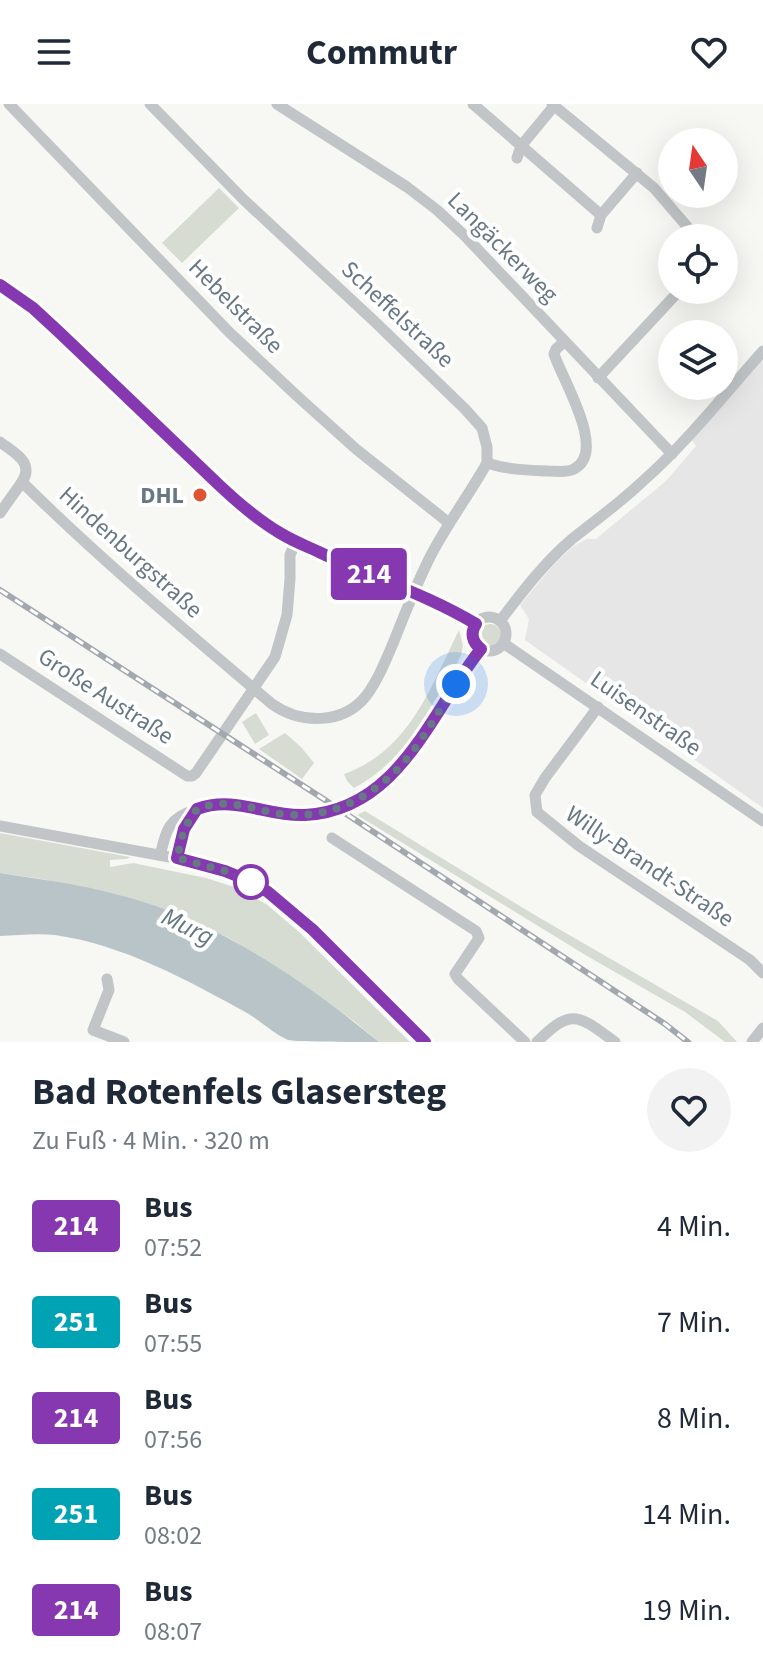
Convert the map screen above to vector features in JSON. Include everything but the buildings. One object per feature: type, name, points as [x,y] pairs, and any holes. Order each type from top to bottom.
[{"type":"street","name":"Hebelstraße","points":[[9,104],[262,364],[356,449],[449,523]]},
{"type":"street","name":"Scheffelstraße","points":[[150,104],[244,200],[465,409],[482,428],[487,463]]},
{"type":"street","name":"Langäckerweg","points":[[277,104],[382,170],[437,210],[672,454]]},
{"type":"street","points":[[473,104],[601,215]]},
{"type":"street","points":[[517,158],[521,146],[553,105],[654,188],[685,224]]},
{"type":"street","points":[[597,228],[601,215],[637,173]]},
{"type":"street","points":[[0,285],[33,308],[239,504],[280,533],[414,592],[476,624]]},
{"type":"street","points":[[598,378],[667,304]]},
{"type":"street","points":[[414,592],[449,523],[487,463],[514,470],[560,471],[572,471],[582,463],[586,453],[586,432],[554,354],[564,342]]},
{"type":"street","points":[[500,621],[526,586],[571,540],[643,482],[672,454],[763,351]]},
{"type":"street","name":"Hindenburgstraße","points":[[0,442],[25,463],[27,470],[22,482],[64,524],[277,708],[298,716],[323,719],[338,715],[366,696],[414,592]]},
{"type":"street","points":[[0,513],[22,482]]},
{"type":"street","points":[[253,688],[275,657],[283,634],[290,555],[296,541]]},
{"type":"street","points":[[487,617],[500,621],[505,631],[503,643],[494,651],[481,649],[472,638],[473,628],[487,617]]},
{"type":"street","name":"Luisenstraße","points":[[503,643],[763,821]]},
{"type":"street","points":[[160,855],[171,824],[197,809],[218,803],[233,803],[281,814],[307,815],[343,807],[366,794],[390,776],[410,755],[481,649]]},
{"type":"street","name":"Große Austraße","points":[[0,654],[187,776],[196,773],[253,688]]},
{"type":"street","name":"Willy-Brandt-Straße","points":[[598,707],[535,795],[537,812],[579,846],[750,960],[763,973]]},
{"type":"street","points":[[177,858],[184,829],[197,809]]},
{"type":"street","points":[[0,826],[177,858],[252,882],[313,930],[425,1042]]},
{"type":"street","points":[[332,838],[476,931],[479,938],[455,974],[525,1042]]},
{"type":"street","points":[[107,979],[109,990],[93,1030],[124,1042]]},
{"type":"street","points":[[537,1042],[550,1028],[569,1018],[589,1023],[615,1042]]},
{"type":"street","points":[[752,1042],[763,1028]]},
{"type":"shaded area","points":[[219,188],[239,208],[182,263],[162,243]]},
{"type":"shaded area","points":[[763,358],[763,808],[525,640],[529,619],[520,605],[556,562],[574,546],[587,539],[596,539],[666,481],[696,446],[692,440],[727,400],[738,400],[738,387]]},
{"type":"shaded area","points":[[490,624],[501,635],[490,646],[479,635]]},
{"type":"shaded area","points":[[459,630],[463,646],[461,655],[430,711],[389,763],[354,788],[344,774],[366,764],[402,733],[427,695]]},
{"type":"shaded area","points":[[256,713],[269,735],[255,744],[242,722]]},
{"type":"shaded area","points":[[285,733],[314,763],[302,779],[259,749]]},
{"type":"shaded area","points":[[365,811],[533,914],[718,1021],[737,1042],[725,1042],[685,1012],[587,956],[357,815]]},
{"type":"shaded area","points":[[0,833],[130,857],[110,860],[110,867],[133,863],[206,878],[237,888],[266,904],[298,931],[410,1042],[379,1042],[273,965],[231,939],[194,922],[119,895],[0,873]]},
{"type":"water","name":"Murg","points":[[0,873],[72,884],[126,897],[208,928],[297,980],[379,1042],[288,1040],[252,1016],[178,976],[130,955],[55,935],[0,936]]},
{"type":"railway","points":[[0,590],[322,798],[688,1042]]},
{"type":"bus line","name":"214","points":[[0,285],[33,308],[239,504],[280,533],[414,592],[476,624],[472,638],[481,649],[410,755],[383,783],[343,807],[307,815],[281,814],[233,803],[206,805],[197,809],[189,819],[177,858],[225,871],[268,892],[313,930],[425,1042]]},
{"type":"place","name":"DHL","points":[[200,495]]},
{"type":"route","points":[[251,882],[202,863],[177,858],[184,829],[197,809],[218,803],[233,803],[281,814],[307,815],[343,807],[383,783],[397,770],[426,732],[456,684]]}]
